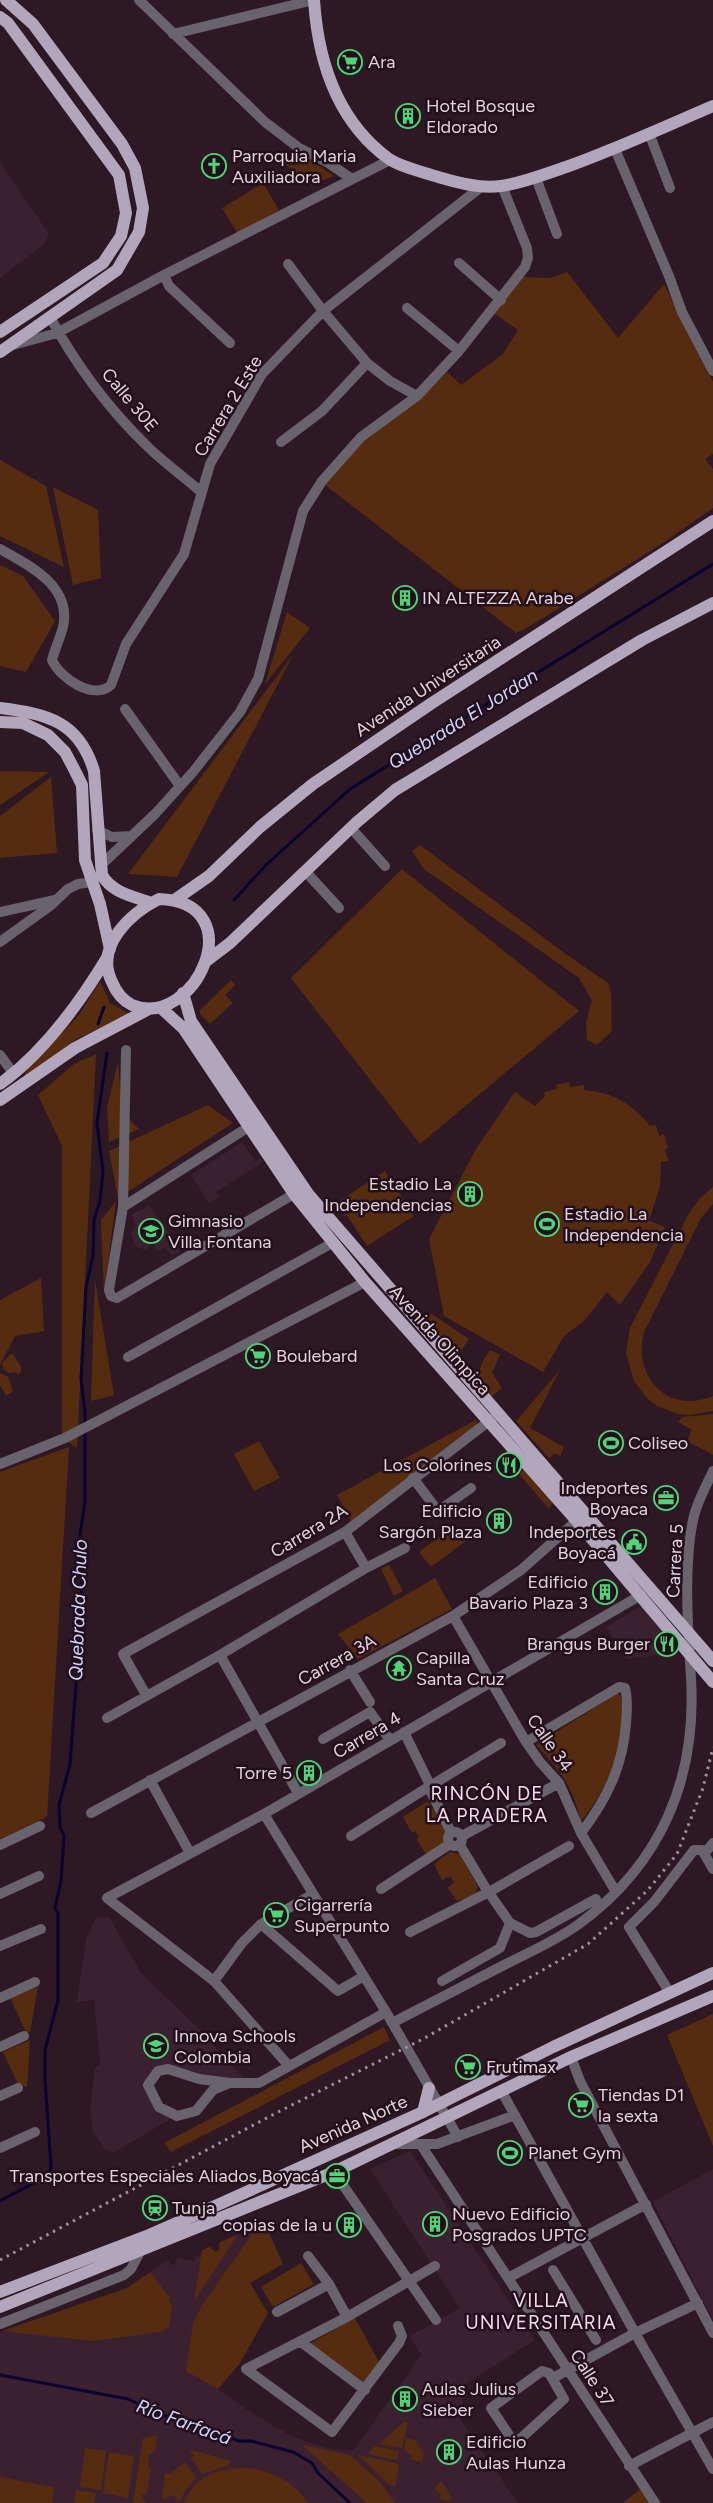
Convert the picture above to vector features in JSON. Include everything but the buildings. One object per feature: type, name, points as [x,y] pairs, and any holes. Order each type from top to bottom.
[{"type":"main road","points":[[5,349],[117,270],[140,232],[143,208],[140,185],[135,168],[122,144],[33,24],[6,0]]},
{"type":"main road","points":[[314,0],[316,32],[326,72],[338,102],[366,139],[390,160],[447,179],[480,187],[502,186],[536,178],[615,150],[649,133],[713,106]]},
{"type":"main road","points":[[0,17],[8,23],[119,175],[126,213],[121,236],[103,264],[0,332]]},
{"type":"main road","name":"Avenida Universitaria","points":[[176,899],[209,876],[260,827],[313,784],[432,703],[710,525]]},
{"type":"main road","points":[[206,962],[230,943],[351,828],[395,790],[642,640],[713,594]]},
{"type":"main road","points":[[642,640],[713,603]]},
{"type":"main road","points":[[0,708],[36,713],[59,722],[78,737],[89,755],[94,771],[97,789],[97,830],[102,875],[112,887],[151,903]]},
{"type":"main road","points":[[0,722],[23,723],[48,735],[65,752],[82,786],[85,860],[93,882],[109,952],[110,978],[118,993],[130,1004],[155,1008]]},
{"type":"main road","points":[[0,1084],[14,1074],[73,1009],[109,952],[120,930],[130,917],[159,899],[176,899],[191,905],[202,914],[208,928],[209,944],[206,962],[199,976],[183,993],[75,1048],[0,1100]]},
{"type":"main road","name":"Avenida Olimpica","points":[[183,993],[191,1021],[309,1195],[494,1418],[580,1517],[713,1661]]},
{"type":"main road","name":"Avenida Olimpica","points":[[155,1008],[182,1028],[250,1126],[294,1194],[365,1282],[494,1418]]},
{"type":"main road","name":"Avenida Olimpica","points":[[580,1517],[690,1656],[713,1682]]},
{"type":"main road","name":"Avenida Norte","points":[[0,2292],[163,2228],[423,2112],[553,2047],[713,1973]]},
{"type":"main road","name":"Avenida Norte","points":[[0,2307],[334,2172],[571,2057],[713,1996]]},
{"type":"main road","points":[[423,2112],[430,2088]]},
{"type":"street","points":[[139,0],[266,122],[299,148],[327,162],[352,179]]},
{"type":"street","points":[[173,34],[314,0]]},
{"type":"street","points":[[649,133],[670,188]]},
{"type":"street","points":[[615,150],[669,276],[682,312],[713,371]]},
{"type":"street","points":[[5,349],[57,333],[164,275],[390,160]]},
{"type":"street","points":[[536,178],[558,234]]},
{"type":"street","points":[[100,866],[130,836],[156,814],[240,712],[258,679],[303,511],[322,481],[361,437],[417,396],[459,352],[526,267],[528,258],[527,248],[502,186]]},
{"type":"street","name":"Carrera 2 Este","points":[[0,549],[44,576],[59,595],[63,608],[63,626],[52,660],[56,670],[65,678],[86,688],[98,691],[111,685],[126,644],[184,554],[210,464],[262,374],[323,311],[480,187]]},
{"type":"street","points":[[459,263],[500,300]]},
{"type":"street","points":[[288,264],[323,311],[367,363],[390,380],[417,396]]},
{"type":"street","points":[[164,275],[170,286],[230,344]]},
{"type":"street","points":[[407,308],[459,352]]},
{"type":"street","name":"Calle 30E","points":[[50,317],[57,333],[102,395],[140,438],[201,492]]},
{"type":"street","points":[[281,442],[322,411],[367,363]]},
{"type":"street","points":[[126,709],[180,786]]},
{"type":"street","points":[[351,828],[385,866]]},
{"type":"street","points":[[97,830],[112,837],[130,836]]},
{"type":"street","points":[[305,871],[339,908]]},
{"type":"street","points":[[0,942],[78,884],[93,882]]},
{"type":"street","points":[[0,912],[56,900]]},
{"type":"street","points":[[126,1050],[123,1207],[109,1290],[111,1296],[117,1298],[294,1194]]},
{"type":"street","points":[[0,1055],[14,1074]]},
{"type":"street","points":[[123,1207],[250,1126]]},
{"type":"street","points":[[128,1356],[334,1242]]},
{"type":"street","points":[[0,1464],[65,1438],[365,1282]]},
{"type":"street","name":"Carrera 2A","points":[[146,1695],[123,1654],[345,1532],[413,1478],[494,1418]]},
{"type":"street","name":"Carrera 5","points":[[392,2023],[577,1925],[616,1892],[638,1870],[660,1836],[673,1808],[684,1773],[692,1700],[689,1635],[690,1540],[701,1496],[713,1471]]},
{"type":"street","points":[[413,1478],[438,1511],[471,1488]]},
{"type":"street","name":"Carrera 3A","points":[[90,1813],[258,1723],[350,1670],[453,1616],[521,1570],[580,1517]]},
{"type":"street","points":[[345,1532],[366,1568]]},
{"type":"street","points":[[107,1718],[220,1655],[366,1568],[405,1548]]},
{"type":"street","name":"Carrera 4","points":[[214,1981],[107,1898],[264,1814],[641,1595]]},
{"type":"street","name":"Calle 34","points":[[453,1616],[526,1742],[540,1762],[559,1783],[581,1833],[616,1892]]},
{"type":"street","points":[[220,1655],[298,1793]]},
{"type":"street","points":[[350,1670],[370,1702]]},
{"type":"street","points":[[526,1742],[619,1687],[625,1688],[627,1718],[625,1742],[618,1769],[599,1809],[581,1833]]},
{"type":"street","points":[[323,1739],[370,1712],[390,1740]]},
{"type":"street","points":[[404,1732],[451,1832],[448,1838],[457,1841],[510,1923],[530,1933],[536,1932],[596,1899]]},
{"type":"street","points":[[351,1836],[501,1742]]},
{"type":"street","points":[[150,1780],[190,1853]]},
{"type":"street","points":[[381,1889],[457,1841],[559,1783]]},
{"type":"street","points":[[264,1814],[386,2012],[458,2137]]},
{"type":"street","points":[[0,1845],[40,1826]]},
{"type":"street","points":[[705,1853],[713,1843]]},
{"type":"street","points":[[410,1932],[489,1892],[568,1846]]},
{"type":"street","points":[[670,1993],[628,1926],[654,1902],[694,1850],[698,1848],[705,1853],[713,1869]]},
{"type":"street","points":[[0,1894],[38,1876]]},
{"type":"street","points":[[289,2066],[214,1981],[242,1942],[260,1924],[313,1894]]},
{"type":"street","points":[[442,1982],[500,1948],[510,1923]]},
{"type":"street","points":[[260,1924],[338,1991],[364,1976]]},
{"type":"street","points":[[0,1946],[41,1929]]},
{"type":"street","points":[[0,1998],[34,1982]]},
{"type":"street","points":[[230,2083],[213,2090],[196,2110],[177,2116],[159,2108],[148,2085],[158,2071],[168,2069],[200,2078],[230,2083],[259,2083],[386,2012]]},
{"type":"street","points":[[0,2047],[24,2036]]},
{"type":"street","points":[[571,2057],[580,2081],[713,2334]]},
{"type":"street","points":[[0,2096],[18,2088]]},
{"type":"street","points":[[502,2092],[635,2333],[713,2469]]},
{"type":"street","points":[[393,2144],[437,2144],[515,2115]]},
{"type":"street","points":[[0,2148],[35,2132]]},
{"type":"street","name":"Calle 37","points":[[421,2144],[629,2466],[655,2503]]},
{"type":"street","points":[[334,2172],[436,2320]]},
{"type":"street","points":[[508,2278],[549,2263],[583,2236],[646,2204]]},
{"type":"street","points":[[0,2324],[124,2275],[131,2269],[142,2250]]},
{"type":"street","points":[[308,2256],[329,2284],[347,2317]]},
{"type":"street","points":[[549,2263],[596,2340]]},
{"type":"street","points":[[398,2326],[402,2336],[399,2343],[332,2432],[246,2370],[347,2317],[435,2266]]},
{"type":"street","points":[[277,2312],[329,2284]]},
{"type":"street","points":[[552,2378],[635,2333],[698,2303]]},
{"type":"street","points":[[300,2342],[364,2390]]},
{"type":"street","points":[[542,2371],[549,2373],[552,2378],[564,2397],[562,2402],[519,2440],[511,2438],[491,2410],[493,2405],[542,2371]]},
{"type":"street","points":[[629,2466],[713,2422]]},
{"type":"shaded area","points":[[300,153],[334,176],[310,185],[284,163]]},
{"type":"shaded area","points":[[0,162],[49,234],[43,245],[0,278]]},
{"type":"shaded area","points":[[263,183],[279,210],[238,234],[222,208]]},
{"type":"shaded area","points":[[567,272],[618,338],[664,284],[713,382],[713,454],[705,459],[713,469],[713,508],[666,541],[532,625],[516,633],[324,484],[358,444],[419,399],[447,372],[461,385],[503,354],[518,330],[493,313],[521,277],[551,278]]},
{"type":"shaded area","points":[[0,460],[46,486],[64,567],[0,536]]},
{"type":"shaded area","points":[[53,487],[98,510],[101,578],[73,585]]},
{"type":"shaded area","points":[[0,565],[23,576],[55,621],[26,672],[0,666]]},
{"type":"shaded area","points":[[287,612],[310,628],[265,684]]},
{"type":"shaded area","points":[[293,655],[177,877],[128,874]]},
{"type":"shaded area","points":[[0,771],[49,772],[0,805]]},
{"type":"shaded area","points":[[51,777],[57,853],[0,858],[0,816]]},
{"type":"shaded area","points":[[420,845],[563,952],[608,983],[611,994],[612,1031],[597,1045],[587,1040],[586,1022],[592,1000],[579,978],[424,869],[412,851]]},
{"type":"shaded area","points":[[402,869],[579,1011],[420,1144],[291,978]]},
{"type":"shaded area","points":[[231,980],[235,985],[225,995],[233,1003],[210,1024],[200,1014],[200,1010]]},
{"type":"shaded area","points":[[100,981],[110,1003],[132,1015],[76,1039],[33,1075],[27,1077],[25,1074],[27,1069],[79,1015]]},
{"type":"shaded area","points":[[96,1054],[77,1448],[62,1438],[62,1146],[38,1095],[74,1064]]},
{"type":"shaded area","points":[[118,1062],[122,1113],[139,1129],[109,1142],[107,1108]]},
{"type":"shaded area","name":"Estadio La Independencia","points":[[569,1082],[570,1087],[584,1085],[584,1090],[604,1093],[621,1100],[636,1111],[650,1126],[656,1125],[659,1136],[664,1134],[668,1148],[664,1150],[669,1161],[661,1162],[660,1186],[649,1221],[665,1227],[650,1262],[620,1305],[607,1292],[585,1320],[564,1336],[543,1372],[444,1316],[429,1239],[476,1149],[515,1092],[535,1106],[545,1096],[544,1092],[557,1089],[556,1085]]},
{"type":"shaded area","points":[[208,1105],[233,1123],[118,1198],[109,1151]]},
{"type":"shaded area","points":[[242,1142],[255,1161],[260,1158],[263,1162],[216,1192],[219,1197],[209,1203],[191,1175]]},
{"type":"shaded area","points":[[385,1171],[414,1216],[367,1246],[338,1202]]},
{"type":"shaded area","points":[[713,1187],[713,1204],[701,1218],[644,1332],[643,1364],[657,1388],[668,1396],[682,1400],[697,1401],[713,1396],[713,1411],[690,1415],[678,1414],[657,1406],[648,1399],[634,1381],[626,1353],[630,1328],[688,1215],[700,1198]]},
{"type":"shaded area","points":[[116,1201],[104,1295],[101,1220]]},
{"type":"shaded area","name":"Gimnasio Villa Fontana","points":[[149,1206],[182,1250],[172,1256],[165,1247],[157,1251],[153,1242],[146,1250],[136,1247],[131,1234],[136,1227],[132,1214]]},
{"type":"shaded area","points":[[41,1278],[44,1331],[15,1336],[0,1365],[0,1300]]},
{"type":"shaded area","points":[[95,1280],[114,1395],[91,1401]]},
{"type":"shaded area","points":[[427,1314],[432,1314],[469,1339],[456,1359],[424,1319]]},
{"type":"shaded area","points":[[490,1350],[500,1355],[492,1373],[502,1388],[491,1397],[482,1385],[479,1374]]},
{"type":"shaded area","points":[[12,1353],[21,1367],[21,1372],[18,1375],[16,1372],[9,1373],[3,1369],[2,1363]]},
{"type":"shaded area","points":[[560,1370],[530,1428],[564,1447],[560,1456],[554,1453],[550,1459],[516,1421]]},
{"type":"shaded area","points":[[0,1373],[8,1377],[13,1391],[6,1396],[0,1385]]},
{"type":"shaded area","points":[[713,1414],[713,1455],[687,1441],[692,1430],[678,1422],[683,1417]]},
{"type":"shaded area","points":[[476,1420],[478,1425],[353,1525],[337,1495]]},
{"type":"shaded area","points":[[259,1441],[280,1478],[254,1491],[234,1454]]},
{"type":"shaded area","points":[[69,1447],[47,1817],[0,1839],[0,1472]]},
{"type":"shaded area","points":[[526,1468],[553,1501],[549,1509],[519,1474]]},
{"type":"shaded area","points":[[454,1526],[466,1541],[431,1567],[419,1552]]},
{"type":"shaded area","points":[[389,1565],[403,1591],[394,1596],[381,1569]]},
{"type":"shaded area","points":[[435,1578],[452,1609],[358,1659],[338,1634]]},
{"type":"shaded area","points":[[642,1605],[679,1652],[627,1659],[606,1627]]},
{"type":"shaded area","points":[[616,1694],[620,1694],[623,1710],[620,1745],[615,1762],[600,1794],[581,1821],[573,1797],[564,1779],[553,1763],[536,1745]]},
{"type":"shaded area","points":[[428,1801],[447,1832],[444,1844],[426,1854],[417,1840],[419,1837],[415,1831],[412,1833],[403,1817]]},
{"type":"shaded area","points":[[450,1852],[460,1854],[478,1886],[475,1894],[457,1901],[448,1888],[454,1882],[450,1876],[442,1880],[434,1864]]},
{"type":"shaded area","name":"Innova Schools Colombia","points":[[109,1917],[141,1973],[199,2029],[245,2080],[200,2076],[173,2068],[144,2085],[172,2118],[113,2153],[104,2148],[93,2132],[90,2110],[95,2068],[100,2064],[94,2000],[77,2002],[86,1939],[96,1918]]},
{"type":"shaded area","points":[[38,1987],[30,2032],[26,2032],[10,1998]]},
{"type":"shaded area","points":[[713,2014],[713,2146],[667,2035]]},
{"type":"shaded area","points":[[384,2027],[390,2040],[171,2152],[164,2143]]},
{"type":"shaded area","points":[[30,2040],[27,2087],[18,2084],[3,2052]]},
{"type":"shaded area","points":[[410,2151],[535,2340],[465,2384],[460,2419],[518,2503],[0,2503],[0,2332],[127,2288],[168,2260],[170,2264],[176,2265],[177,2258],[194,2261],[195,2256],[199,2257],[202,2250],[210,2247],[215,2252],[220,2249],[218,2245],[220,2242],[266,2226],[283,2264],[250,2283],[268,2313],[240,2363],[218,2389],[255,2415],[293,2437],[331,2449],[354,2450],[421,2355],[410,2336],[460,2308],[370,2169]]},
{"type":"shaded area","points":[[713,2169],[713,2320],[653,2202]]},
{"type":"shaded area","points":[[266,2226],[283,2264],[250,2283],[268,2313],[240,2363],[218,2389],[186,2371],[193,2323],[203,2304],[255,2230]]},
{"type":"shaded area","points":[[238,2234],[194,2301],[202,2250],[210,2247],[215,2252],[220,2249],[219,2243]]},
{"type":"shaded area","points":[[301,2263],[314,2284],[273,2307],[261,2287]]},
{"type":"shaded area","points":[[150,2272],[170,2298],[168,2300],[172,2306],[169,2327],[160,2332],[93,2341],[2,2331],[127,2288]]},
{"type":"shaded area","points":[[355,2318],[379,2362],[364,2384],[309,2344]]},
{"type":"shaded area","points":[[404,2422],[408,2423],[402,2448],[379,2444]]},
{"type":"shaded area","points":[[157,2435],[155,2451],[149,2455],[148,2466],[151,2469],[147,2493],[142,2495],[146,2503],[133,2503],[143,2438]]},
{"type":"shaded area","points":[[406,2438],[415,2440],[424,2454],[422,2462],[411,2460],[412,2456],[404,2449]]},
{"type":"shaded area","points":[[302,2445],[350,2455],[380,2482],[395,2503],[367,2503]]},
{"type":"shaded area","points":[[375,2446],[399,2451],[397,2460],[367,2454]]},
{"type":"shaded area","points":[[85,2448],[106,2451],[101,2490],[80,2487]]},
{"type":"shaded area","points":[[190,2451],[230,2461],[230,2465],[202,2474],[191,2458],[194,2455]]},
{"type":"shaded area","points":[[109,2452],[134,2456],[128,2498],[103,2493]]},
{"type":"shaded area","points":[[358,2455],[396,2463],[399,2467],[395,2486],[388,2484]]},
{"type":"shaded area","points":[[185,2462],[196,2478],[185,2491],[180,2501],[175,2500],[176,2497],[170,2495],[167,2499],[162,2498],[165,2473],[170,2474]]},
{"type":"shaded area","points":[[235,2468],[264,2471],[281,2478],[296,2489],[308,2503],[184,2503],[194,2486],[208,2475]]},
{"type":"shaded area","points":[[0,2477],[54,2487],[52,2503],[0,2503]]},
{"type":"shaded area","points":[[441,2481],[452,2498],[448,2501],[440,2499],[441,2494],[434,2489]]},
{"type":"shaded area","points":[[640,2489],[650,2503],[623,2503]]},
{"type":"shaded area","points":[[76,2490],[96,2493],[94,2503],[74,2503]]},
{"type":"waterway","name":"Quebrada El Jordan","points":[[234,900],[266,865],[350,789],[713,564]]},
{"type":"waterway","name":"Quebrada El Jordan","points":[[98,1024],[104,1007]]},
{"type":"waterway","name":"Quebrada Chulo","points":[[0,2201],[49,2175],[51,2166],[45,2080],[45,2050],[58,2000],[58,1913],[55,1908],[61,1881],[64,1836],[60,1827],[59,1805],[70,1764],[78,1658],[76,1635],[82,1600],[80,1535],[85,1501],[85,1412],[81,1379],[86,1287],[93,1256],[94,1220],[100,1201],[103,1171],[97,1123],[107,1053]]},
{"type":"waterway","name":"Río Farfacá","points":[[0,2375],[128,2399],[160,2414],[239,2441],[251,2441],[293,2452],[312,2463],[318,2473],[350,2503]]},
{"type":"railway","points":[[0,2260],[278,2112],[423,2039],[588,1944],[648,1890],[677,1854],[703,1788],[713,1747]]},
{"type":"place","name":"Ara","points":[[350,62]]},
{"type":"place","name":"Hotel Bosque Eldorado","points":[[408,116]]},
{"type":"place","name":"Parroquia Maria Auxiliadora","points":[[214,166]]},
{"type":"place","name":"IN ALTEZZA Arabe","points":[[405,598]]},
{"type":"place","name":"Estadio La Independencias","points":[[470,1194]]},
{"type":"place","name":"Estadio La Independencia","points":[[547,1224]]},
{"type":"place","name":"Gimnasio Villa Fontana","points":[[151,1231]]},
{"type":"place","name":"Boulebard","points":[[258,1356]]},
{"type":"place","name":"Coliseo","points":[[611,1443]]},
{"type":"place","name":"Los Colorines","points":[[509,1465]]},
{"type":"place","name":"Indeportes Boyaca","points":[[666,1498]]},
{"type":"place","name":"Edificio Sargón Plaza","points":[[499,1521]]},
{"type":"place","name":"Indeportes Boyacá","points":[[634,1542]]},
{"type":"place","name":"Edificio Bavario Plaza 3","points":[[605,1592]]},
{"type":"place","name":"Brangus Burger","points":[[667,1644]]},
{"type":"place","name":"Capilla Santa Cruz","points":[[399,1668]]},
{"type":"place","name":"Torre 5","points":[[309,1773]]},
{"type":"place","name":"Cigarrería Superpunto","points":[[276,1915]]},
{"type":"place","name":"Innova Schools Colombia","points":[[156,2046]]},
{"type":"place","name":"Frutimax","points":[[468,2067]]},
{"type":"place","name":"Tiendas D1 la sexta","points":[[581,2105]]},
{"type":"place","name":"Planet Gym","points":[[510,2153]]},
{"type":"place","name":"Transportes Especiales Aliados Boyacá","points":[[337,2176]]},
{"type":"place","name":"Tunja","points":[[155,2208]]},
{"type":"place","name":"Nuevo Edificio Posgrados UPTC","points":[[435,2224]]},
{"type":"place","name":"copias de la u","points":[[349,2225]]},
{"type":"place","name":"Aulas Julius Sieber","points":[[405,2399]]},
{"type":"place","name":"Edificio Aulas Hunza","points":[[449,2452]]},
{"type":"district","name":"RINCÓN DE LA PRADERA","points":[[487,1804]]},
{"type":"district","name":"VILLA UNIVERSITARIA","points":[[541,2311]]}]
